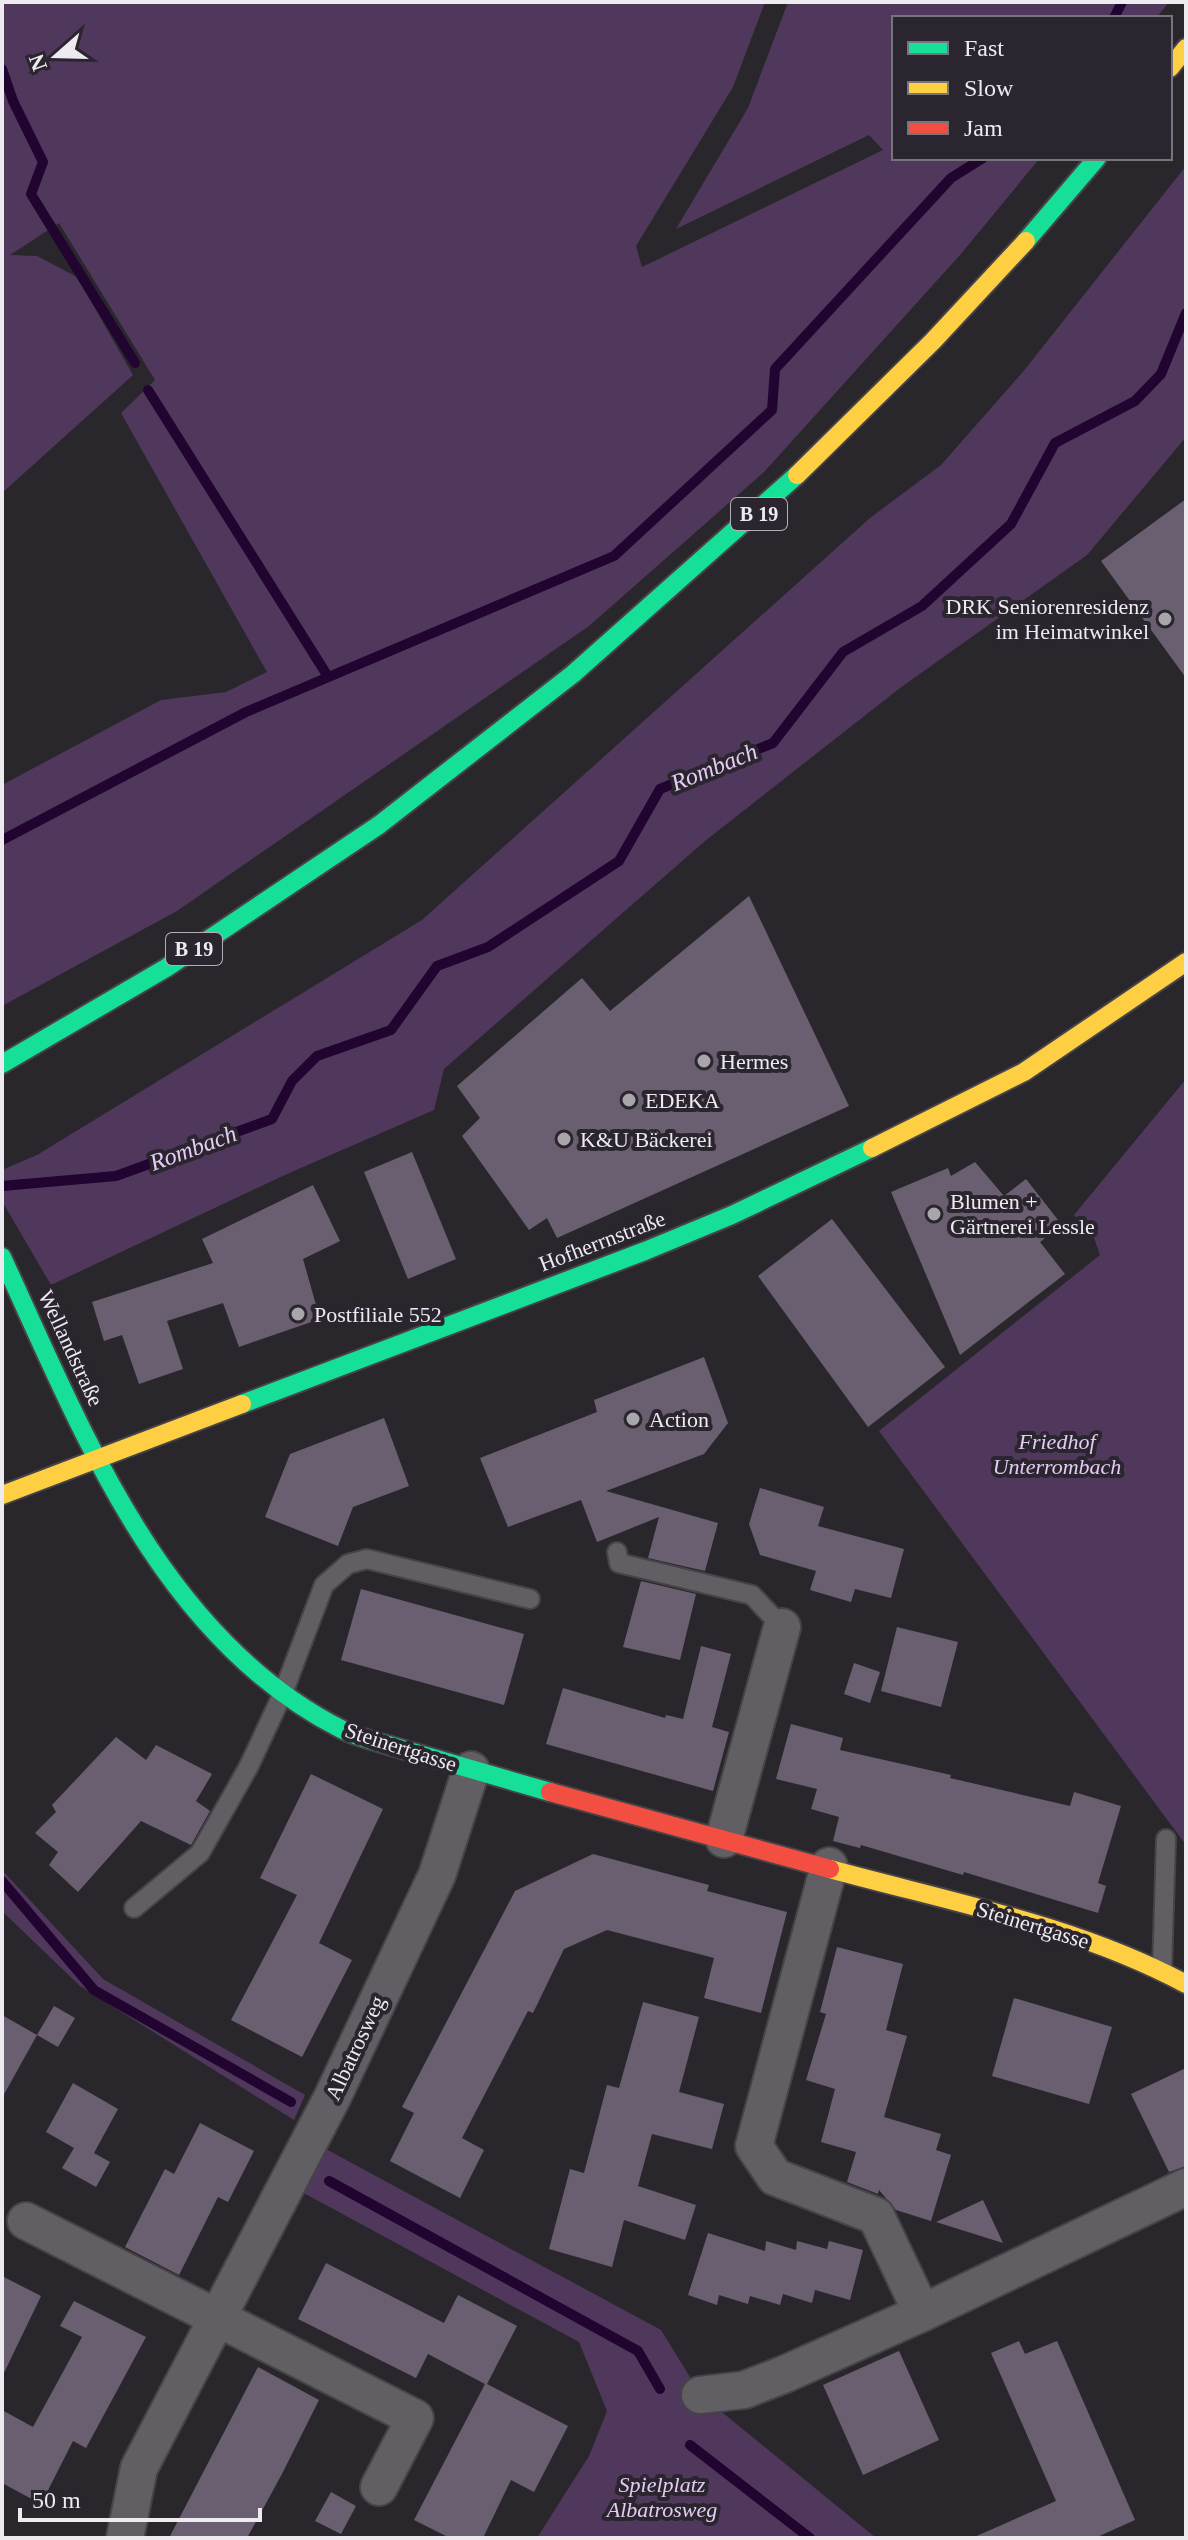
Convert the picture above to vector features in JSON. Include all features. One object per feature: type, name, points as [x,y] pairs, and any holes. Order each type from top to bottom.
[{"type":"main road","points":[[1172,66],[1186,48]]},
{"type":"main road","name":"B 19","points":[[2,1064],[166,968],[379,825],[581,669],[772,502],[934,341],[1095,160]]},
{"type":"main road","name":"Hofherrnstraße","points":[[2,1495],[723,1219],[984,1095],[1024,1072],[1186,962]]},
{"type":"main road","name":"Wellandstraße","points":[[2,1257],[96,1460]]},
{"type":"main road","name":"Steinertgasse","points":[[96,1460],[168,1573],[208,1623],[259,1674],[283,1693],[344,1731],[471,1770],[829,1866],[1085,1939],[1186,1984]]},
{"type":"street","points":[[724,1839],[782,1627]]},
{"type":"street","name":"Albatrosweg","points":[[125,2538],[139,2468],[311,2141],[430,1889],[471,1770]]},
{"type":"street","points":[[829,1866],[754,2146],[775,2177],[876,2216],[922,2313]]},
{"type":"street","points":[[700,2395],[744,2390],[922,2313],[1186,2187]]},
{"type":"street","points":[[26,2221],[415,2418],[379,2487]]},
{"type":"lane","points":[[617,1552],[619,1563],[752,1595],[782,1627]]},
{"type":"lane","points":[[134,1908],[200,1853],[249,1766],[283,1693],[324,1585],[348,1564],[367,1559],[530,1599]]},
{"type":"lane","points":[[1162,1971],[1166,1839]]},
{"type":"green space","points":[[2,2],[765,2],[733,87],[636,246],[642,267],[883,150],[869,135],[676,229],[748,108],[788,2],[1169,2],[1158,16],[892,16],[892,160],[1038,160],[960,255],[764,472],[589,626],[177,911],[2,1006],[2,785],[161,700],[226,692],[267,672],[121,413],[155,380],[59,223],[10,255],[37,256],[77,277],[133,375],[2,493]]},
{"type":"green space","points":[[1186,166],[1186,437],[1087,555],[900,688],[705,841],[444,1069],[434,1110],[287,1174],[51,1285],[2,1201],[2,1170],[37,1155],[422,920],[870,518],[941,465],[1022,373]]},
{"type":"green space","name":"Friedhof Unterrombach","points":[[1186,1079],[1186,1845],[879,1431],[1100,1255],[1093,1235],[1074,1215]]},
{"type":"green space","points":[[2,1870],[103,1979],[305,2095],[294,2120],[80,1986],[2,1911]]},
{"type":"green space","name":"Spielplatz Albatrosweg","points":[[311,2141],[661,2330],[701,2395],[876,2538],[537,2538],[589,2456],[607,2411],[579,2342],[289,2185]]},
{"type":"building","name":"DRK Seniorenresidenz im Heimatwinkel","points":[[1186,499],[1186,678],[1101,561]]},
{"type":"building","points":[[749,896],[849,1106],[557,1238],[547,1218],[529,1230],[462,1136],[480,1118],[457,1086],[582,978],[610,1011]]},
{"type":"building","points":[[412,1152],[456,1259],[408,1279],[364,1172]]},
{"type":"building","points":[[975,1162],[1004,1196],[1026,1179],[1062,1225],[1040,1242],[1065,1274],[960,1355],[891,1192],[948,1168],[951,1176]]},
{"type":"building","points":[[313,1185],[340,1241],[303,1259],[320,1319],[239,1347],[223,1303],[167,1321],[183,1369],[139,1384],[122,1335],[104,1341],[92,1302],[213,1263],[202,1239]]},
{"type":"building","points":[[832,1219],[945,1367],[868,1427],[758,1276]]},
{"type":"building","points":[[704,1357],[728,1423],[704,1454],[606,1491],[718,1523],[705,1571],[648,1558],[659,1517],[597,1542],[581,1500],[508,1527],[480,1458],[597,1412],[594,1400]]},
{"type":"building","points":[[384,1418],[409,1486],[353,1507],[338,1546],[265,1517],[290,1454]]},
{"type":"building","points":[[760,1488],[824,1507],[818,1526],[904,1549],[891,1598],[855,1589],[851,1602],[810,1590],[816,1571],[760,1555],[749,1524]]},
{"type":"building","points":[[641,1581],[696,1594],[680,1660],[623,1647]]},
{"type":"building","points":[[361,1589],[524,1634],[504,1705],[341,1660]]},
{"type":"building","points":[[897,1627],[958,1642],[941,1707],[881,1691]]},
{"type":"building","points":[[701,1646],[731,1654],[712,1727],[729,1732],[713,1791],[546,1744],[563,1688],[665,1718],[666,1715],[683,1719]]},
{"type":"building","points":[[854,1663],[880,1672],[870,1703],[844,1694]]},
{"type":"building","points":[[791,1724],[843,1738],[840,1750],[951,1775],[950,1778],[1070,1806],[1074,1792],[1121,1806],[1098,1883],[1106,1886],[1098,1913],[964,1872],[963,1875],[861,1845],[860,1848],[833,1841],[839,1817],[811,1809],[817,1789],[776,1779]]},
{"type":"building","points":[[116,1737],[146,1760],[156,1745],[212,1774],[196,1801],[210,1811],[191,1845],[141,1821],[78,1892],[49,1865],[58,1852],[35,1833],[56,1812],[52,1805]]},
{"type":"building","points":[[311,1774],[383,1809],[319,1943],[352,1960],[302,2057],[231,2020],[297,1895],[260,1878]]},
{"type":"building","points":[[593,1854],[709,1885],[707,1891],[787,1912],[761,2013],[704,1998],[714,1958],[607,1930],[564,1949],[533,2013],[528,2011],[462,2138],[484,2150],[460,2198],[390,2161],[414,2113],[402,2107],[515,1891]]},
{"type":"building","points":[[837,1947],[903,1964],[886,2030],[907,2036],[884,2117],[941,2134],[936,2150],[951,2155],[931,2221],[896,2210],[879,2190],[878,2194],[847,2182],[856,2152],[821,2142],[835,2089],[806,2080],[826,2014],[820,2012]]},
{"type":"building","points":[[1014,1998],[1112,2027],[1089,2104],[992,2076]]},
{"type":"building","points":[[643,2002],[699,2017],[679,2092],[724,2104],[712,2149],[652,2134],[638,2186],[696,2205],[685,2240],[624,2220],[612,2267],[549,2249],[570,2169],[584,2173],[607,2085],[619,2088]]},
{"type":"building","points":[[54,2006],[75,2018],[58,2047],[37,2035]]},
{"type":"building","points":[[2,2015],[37,2035],[2,2098]]},
{"type":"building","points":[[1186,2068],[1186,2166],[1169,2172],[1131,2094]]},
{"type":"building","points":[[73,2083],[118,2109],[94,2153],[110,2162],[96,2187],[62,2168],[74,2148],[46,2132]]},
{"type":"building","points":[[200,2123],[254,2151],[228,2202],[218,2197],[179,2275],[125,2247],[165,2169],[174,2174]]},
{"type":"building","points":[[983,2200],[1003,2243],[936,2222]]},
{"type":"building","points":[[708,2233],[765,2251],[766,2241],[796,2250],[797,2241],[827,2249],[829,2241],[863,2250],[850,2300],[815,2290],[812,2303],[783,2294],[780,2305],[750,2296],[748,2304],[719,2295],[717,2305],[688,2295]]},
{"type":"building","points":[[326,2263],[444,2323],[458,2295],[517,2326],[487,2384],[568,2426],[534,2492],[511,2480],[483,2538],[450,2538],[414,2520],[485,2384],[428,2354],[416,2378],[298,2319]]},
{"type":"building","points":[[2,2276],[41,2296],[2,2377]]},
{"type":"building","points":[[74,2301],[146,2337],[86,2448],[73,2441],[41,2504],[2,2483],[2,2410],[33,2427],[82,2337],[60,2326]]},
{"type":"building","points":[[1019,2341],[1025,2354],[1057,2341],[1135,2520],[1095,2538],[972,2538],[1056,2501],[991,2353]]},
{"type":"building","points":[[899,2351],[939,2440],[863,2475],[823,2385]]},
{"type":"building","points":[[258,2367],[319,2400],[283,2472],[247,2538],[169,2538]]},
{"type":"building","points":[[331,2492],[356,2506],[341,2534],[315,2521]]},
{"type":"waterway","points":[[1115,16],[1122,2]]},
{"type":"waterway","points":[[2,69],[13,101],[43,162],[31,194],[135,363]]},
{"type":"waterway","points":[[2,840],[246,712],[614,556],[772,410],[775,369],[951,178],[980,160]]},
{"type":"waterway","name":"Rombach","points":[[2,1186],[116,1176],[272,1119],[292,1081],[317,1056],[391,1030],[437,966],[488,947],[619,861],[660,789],[773,743],[843,652],[922,606],[1011,524],[1055,443],[1135,401],[1161,374],[1186,313]]},
{"type":"waterway","points":[[148,390],[327,675]]},
{"type":"waterway","points":[[2,1881],[94,1990],[291,2102]]},
{"type":"waterway","points":[[329,2181],[638,2351],[660,2389]]},
{"type":"waterway","points":[[690,2445],[810,2538]]},
{"type":"traffic: fast","points":[[1026,241],[1095,160]]},
{"type":"traffic: fast","points":[[379,825],[573,674],[797,475]]},
{"type":"traffic: fast","points":[[2,1064],[166,968],[379,825]]},
{"type":"traffic: fast","points":[[242,1404],[645,1251],[732,1215],[872,1148]]},
{"type":"traffic: fast","points":[[2,1257],[63,1391],[134,1523],[175,1585],[223,1641],[278,1689],[341,1729],[372,1741],[550,1792]]},
{"type":"traffic: slow","points":[[1172,66],[1186,48]]},
{"type":"traffic: slow","points":[[797,475],[933,341],[1026,241]]},
{"type":"traffic: slow","points":[[872,1148],[1024,1072],[1186,962]]},
{"type":"traffic: slow","points":[[2,1495],[242,1404]]},
{"type":"traffic: slow","points":[[830,1869],[1057,1930],[1144,1963],[1186,1984]]},
{"type":"traffic: jam","points":[[550,1792],[830,1869]]},
{"type":"place","name":"DRK Seniorenresidenz im Heimatwinkel","points":[[1165,619]]},
{"type":"place","name":"Hermes","points":[[704,1061]]},
{"type":"place","name":"EDEKA","points":[[629,1100]]},
{"type":"place","name":"K&U Bäckerei","points":[[564,1139]]},
{"type":"place","name":"Blumen + Gärtnerei Lessle","points":[[934,1214]]},
{"type":"place","name":"Postfiliale 552","points":[[298,1314]]},
{"type":"place","name":"Action","points":[[633,1419]]}]
